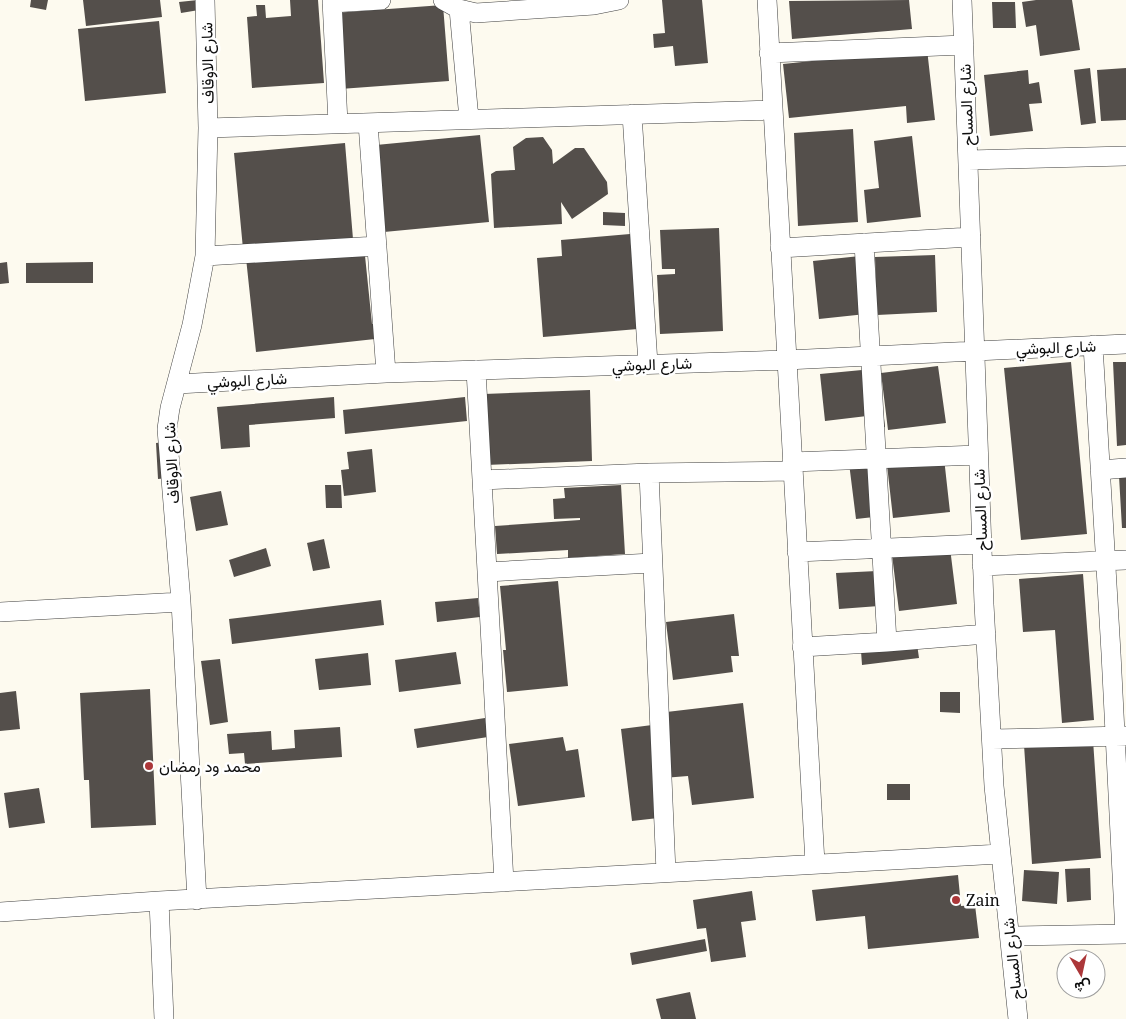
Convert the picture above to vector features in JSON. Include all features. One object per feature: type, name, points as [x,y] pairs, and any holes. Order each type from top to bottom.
[{"type":"street","name":"شارع الاوقاف","points":[[197,900],[181,602],[168,429],[170,408],[192,325],[205,256],[208,128],[205,0]]},
{"type":"street","points":[[338,123],[332,1],[381,0]]},
{"type":"street","points":[[469,119],[451,4],[476,13],[513,12],[594,5],[619,0]]},
{"type":"street","points":[[771,0],[767,0],[769,52],[815,863]]},
{"type":"street","name":"شارع المساح","points":[[962,0],[982,566],[1000,854],[1011,936],[1018,1019]]},
{"type":"street","points":[[769,52],[964,45]]},
{"type":"street","points":[[208,128],[772,110]]},
{"type":"street","points":[[632,114],[648,364]]},
{"type":"street","points":[[368,123],[386,373]]},
{"type":"street","points":[[968,160],[1126,156]]},
{"type":"street","points":[[780,248],[971,236]]},
{"type":"street","points":[[864,243],[887,642]]},
{"type":"street","points":[[205,256],[377,246]]},
{"type":"street","name":"شارع البوشي","points":[[177,384],[386,373],[786,360],[1126,344]]},
{"type":"street","points":[[1011,936],[1125,934],[1118,652],[1105,561],[1093,346]]},
{"type":"street","points":[[476,370],[504,882]]},
{"type":"street","points":[[482,480],[792,466],[876,459],[978,455]]},
{"type":"street","points":[[1100,470],[1126,468]]},
{"type":"street","points":[[648,473],[666,872]]},
{"type":"street","points":[[797,552],[981,544]]},
{"type":"street","points":[[982,566],[1126,560]]},
{"type":"street","points":[[487,572],[652,563]]},
{"type":"street","points":[[0,612],[181,602]]},
{"type":"street","points":[[802,647],[986,634]]},
{"type":"street","points":[[992,739],[1120,736]]},
{"type":"street","points":[[0,912],[159,901],[1000,854]]},
{"type":"street","points":[[159,901],[164,1019]]},
{"type":"building","points":[[31,0],[48,0],[46,10],[30,7]]},
{"type":"building","points":[[83,0],[160,0],[162,17],[86,26]]},
{"type":"building","points":[[198,0],[199,10],[181,13],[179,2]]},
{"type":"building","points":[[290,0],[318,0],[324,83],[252,88],[247,17],[257,16],[256,5],[265,5],[266,18],[291,16]]},
{"type":"building","points":[[662,0],[702,0],[708,63],[675,66],[673,46],[654,48],[653,34],[665,33]]},
{"type":"building","points":[[909,0],[912,29],[792,39],[789,1]]},
{"type":"building","points":[[1072,0],[1080,50],[1040,56],[1036,25],[1026,27],[1022,2]]},
{"type":"building","points":[[992,2],[1015,2],[1016,28],[993,28]]},
{"type":"building","points":[[443,5],[449,81],[340,89],[334,13]]},
{"type":"building","points":[[159,21],[166,93],[85,101],[78,29]]},
{"type":"building","points":[[927,49],[935,120],[907,123],[906,106],[789,118],[783,64]]},
{"type":"building","points":[[1090,68],[1096,123],[1081,125],[1074,70]]},
{"type":"building","points":[[1126,68],[1126,120],[1101,121],[1097,70]]},
{"type":"building","points":[[1028,70],[1029,84],[1039,82],[1042,103],[1029,104],[1033,131],[990,136],[984,75]]},
{"type":"building","points":[[853,129],[858,222],[798,226],[794,133]]},
{"type":"building","points":[[480,135],[489,222],[384,232],[376,145]]},
{"type":"building","points":[[912,136],[921,217],[867,223],[864,190],[879,188],[874,141]]},
{"type":"building","points":[[543,137],[552,150],[553,164],[575,148],[584,148],[607,182],[608,194],[572,219],[561,202],[562,224],[494,228],[491,174],[496,171],[515,170],[513,147],[526,138]]},
{"type":"building","points":[[345,143],[353,239],[243,249],[234,153]]},
{"type":"building","points":[[603,212],[625,213],[625,226],[603,225]]},
{"type":"building","points":[[719,228],[723,331],[660,334],[657,275],[675,274],[675,269],[662,269],[660,230]]},
{"type":"building","points":[[630,234],[638,329],[543,337],[537,258],[562,256],[561,240]]},
{"type":"building","points":[[364,246],[375,339],[256,352],[246,258]]},
{"type":"building","points":[[935,255],[937,312],[877,315],[875,257]]},
{"type":"building","points":[[860,256],[866,314],[819,319],[813,261]]},
{"type":"building","points":[[7,262],[9,283],[0,284],[0,263]]},
{"type":"building","points":[[93,262],[93,283],[26,283],[26,263]]},
{"type":"building","points":[[1071,362],[1087,534],[1021,540],[1004,368]]},
{"type":"building","points":[[1113,362],[1126,362],[1126,445],[1117,446]]},
{"type":"building","points":[[938,366],[946,423],[888,430],[881,373]]},
{"type":"building","points":[[862,370],[864,388],[880,386],[885,427],[869,429],[867,416],[825,421],[820,374]]},
{"type":"building","points":[[590,390],[592,461],[486,465],[484,394]]},
{"type":"building","points":[[334,397],[335,418],[249,425],[250,447],[221,449],[217,407]]},
{"type":"building","points":[[465,397],[467,421],[345,434],[343,410]]},
{"type":"building","points":[[165,442],[168,478],[158,479],[156,443]]},
{"type":"building","points":[[372,449],[376,492],[344,496],[341,470],[349,469],[347,452]]},
{"type":"building","points":[[944,458],[950,512],[893,518],[887,465]]},
{"type":"building","points":[[867,461],[874,517],[856,519],[849,463]]},
{"type":"building","points":[[1126,475],[1126,528],[1122,528],[1119,476]]},
{"type":"building","points":[[325,485],[341,485],[342,508],[326,508]]},
{"type":"building","points":[[621,485],[625,554],[568,558],[568,550],[497,554],[495,526],[580,520],[580,518],[554,519],[553,499],[565,498],[564,488]]},
{"type":"building","points":[[221,491],[228,525],[196,531],[190,497]]},
{"type":"building","points":[[324,539],[330,568],[313,571],[307,543]]},
{"type":"building","points":[[266,548],[271,566],[234,577],[229,560]]},
{"type":"building","points":[[950,548],[957,604],[899,611],[892,555]]},
{"type":"building","points":[[877,571],[879,606],[839,609],[836,573]]},
{"type":"building","points":[[1083,574],[1094,720],[1062,723],[1055,630],[1023,632],[1019,579]]},
{"type":"building","points":[[558,581],[568,686],[507,692],[503,650],[506,650],[500,586]]},
{"type":"building","points":[[478,598],[480,617],[437,622],[435,602]]},
{"type":"building","points":[[381,600],[384,625],[232,644],[229,619]]},
{"type":"building","points":[[734,614],[739,656],[731,656],[733,672],[673,680],[666,622]]},
{"type":"building","points":[[917,644],[919,658],[862,665],[861,651]]},
{"type":"building","points":[[456,652],[461,684],[399,692],[395,660]]},
{"type":"building","points":[[368,653],[371,685],[319,690],[315,659]]},
{"type":"building","points":[[220,659],[228,722],[210,725],[201,661]]},
{"type":"building","points":[[150,689],[156,825],[91,828],[89,780],[84,780],[80,693]]},
{"type":"building","points":[[16,691],[20,729],[0,731],[0,693]]},
{"type":"building","points":[[940,692],[960,692],[960,713],[940,712]]},
{"type":"building","points":[[743,703],[754,798],[692,805],[688,776],[663,778],[667,817],[632,821],[621,729],[660,724],[658,713]]},
{"type":"building","points":[[485,718],[488,737],[417,748],[414,729]]},
{"type":"building","points":[[340,727],[342,757],[245,764],[244,753],[229,754],[227,734],[271,731],[272,750],[295,748],[294,730]]},
{"type":"building","points":[[563,737],[566,751],[578,749],[585,797],[518,806],[509,744]]},
{"type":"building","points":[[1093,740],[1101,858],[1032,864],[1024,745]]},
{"type":"building","points":[[887,784],[910,784],[910,800],[887,800]]},
{"type":"building","points":[[39,788],[45,823],[9,828],[4,793]]},
{"type":"building","points":[[1090,868],[1091,900],[1067,902],[1065,869]]},
{"type":"building","points":[[1024,870],[1059,872],[1057,904],[1022,901]]},
{"type":"building","points":[[958,875],[961,906],[975,905],[979,938],[868,949],[865,916],[816,921],[812,890]]},
{"type":"building","points":[[752,891],[756,920],[741,922],[746,957],[711,962],[706,928],[697,929],[693,900]]},
{"type":"building","points":[[705,939],[707,951],[632,965],[630,953]]},
{"type":"building","points":[[690,992],[696,1019],[661,1019],[656,999]]},
{"type":"place","name":"محمد ود رمضان","points":[[149,766]]},
{"type":"place","name":"Zain","points":[[956,900]]}]
